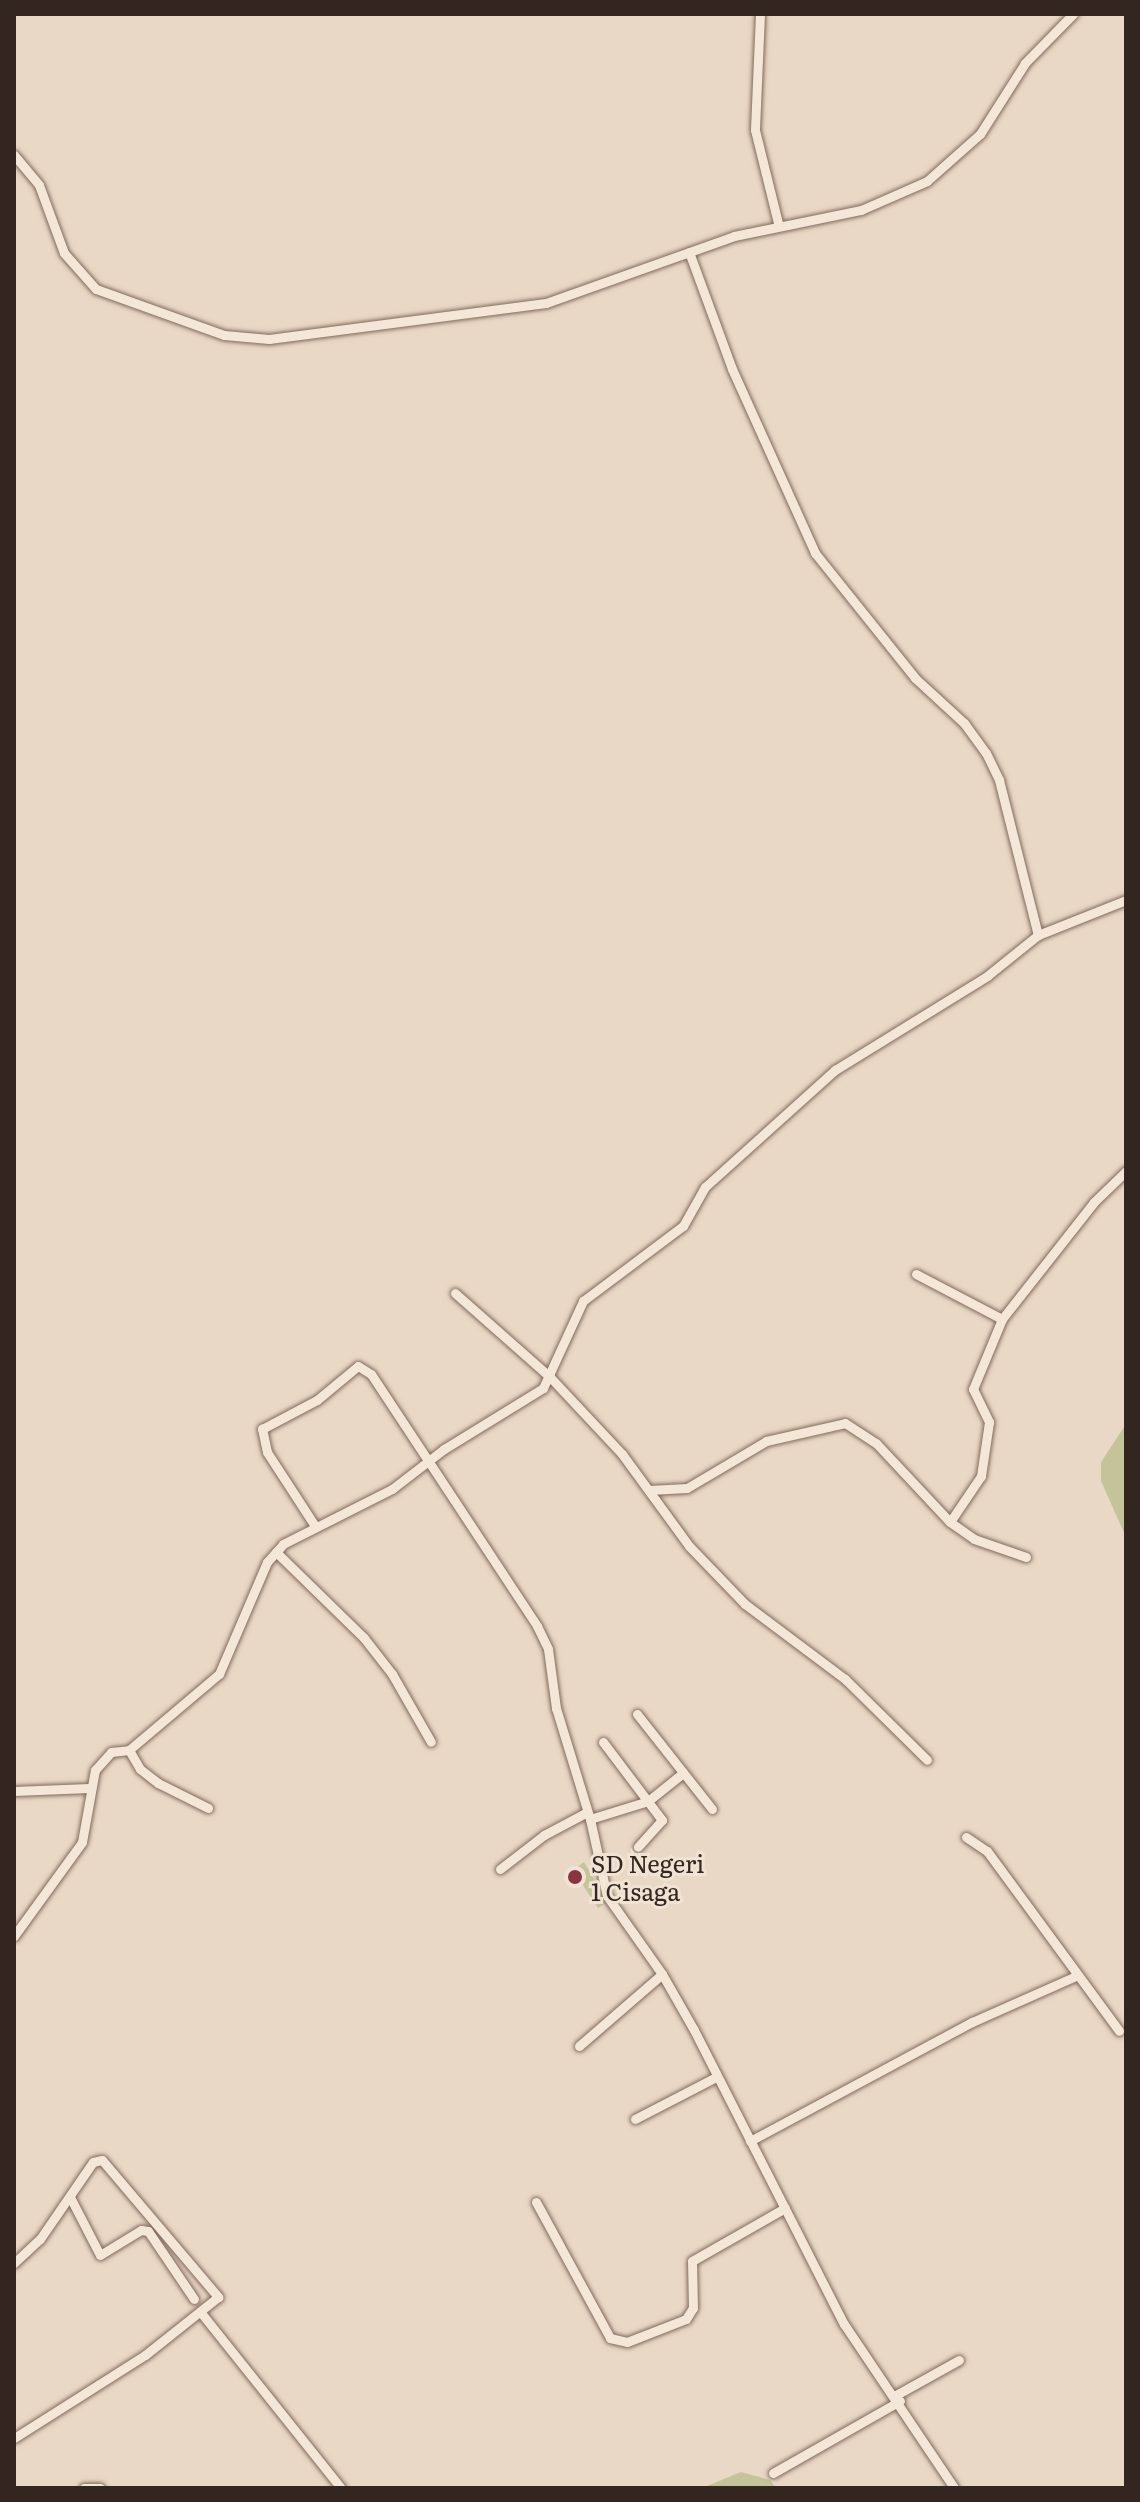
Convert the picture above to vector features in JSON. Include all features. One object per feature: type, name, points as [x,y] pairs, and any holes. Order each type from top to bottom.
[{"type":"street","points":[[760,14],[755,130],[778,223]]},
{"type":"street","points":[[14,155],[39,185],[64,253],[96,289],[224,335],[269,339],[546,303],[778,223],[861,210],[927,181],[980,134],[1025,63],[1073,14]]},
{"type":"street","points":[[689,252],[732,369],[815,553],[915,678],[964,723],[986,753],[999,780],[1038,935]]},
{"type":"street","points":[[14,1936],[82,1842],[90,1815],[89,1788],[103,1759],[111,1752],[129,1750],[225,1668],[267,1562],[276,1552],[315,1526],[392,1489],[426,1461],[522,1404],[550,1377],[583,1301],[683,1226],[705,1187],[835,1070],[987,976],[1038,935],[1126,900]]},
{"type":"street","points":[[950,1522],[981,1476],[989,1422],[973,1389],[1002,1319],[1094,1202],[1126,1171]]},
{"type":"street","points":[[916,1274],[1002,1319]]},
{"type":"street","points":[[455,1293],[550,1377],[649,1490],[689,1546],[745,1604],[845,1679],[927,1760]]},
{"type":"street","points":[[315,1526],[267,1452],[262,1429],[325,1394],[353,1367],[371,1374],[548,1649],[556,1708],[589,1816],[607,1896],[662,1974],[844,2324],[898,2398],[954,2488]]},
{"type":"street","points":[[649,1490],[687,1488],[755,1445],[845,1423],[876,1443],[950,1522],[974,1539],[1026,1557]]},
{"type":"street","points":[[276,1552],[364,1638],[392,1674],[431,1742]]},
{"type":"street","points":[[637,1714],[712,1809]]},
{"type":"street","points":[[603,1742],[662,1823],[638,1847]]},
{"type":"street","points":[[129,1750],[140,1769],[158,1783],[208,1808]]},
{"type":"street","points":[[500,1869],[544,1835],[589,1816],[648,1801],[683,1773]]},
{"type":"street","points":[[14,1791],[89,1788]]},
{"type":"street","points":[[966,1837],[987,1851],[1119,2031]]},
{"type":"street","points":[[579,2046],[662,1974]]},
{"type":"street","points":[[750,2141],[972,2022],[1076,1976]]},
{"type":"street","points":[[635,2119],[714,2078]]},
{"type":"street","points":[[14,2263],[40,2239],[93,2162],[105,2162],[218,2293],[217,2302],[202,2314],[14,2438]]},
{"type":"street","points":[[70,2197],[100,2255],[141,2230],[148,2231],[194,2299]]},
{"type":"street","points":[[536,2202],[610,2338],[627,2342],[686,2319],[693,2308],[692,2261],[785,2208]]},
{"type":"street","points":[[202,2314],[341,2488]]},
{"type":"street","points":[[773,2473],[959,2360]]},
{"type":"street","points":[[84,2488],[100,2488]]},
{"type":"shaded area","points":[[1126,1424],[1126,1537],[1101,1481],[1101,1462]]},
{"type":"shaded area","points":[[584,1862],[607,1902],[598,1908],[573,1870]]},
{"type":"shaded area","points":[[741,2472],[770,2480],[776,2488],[702,2488]]},
{"type":"place","name":"SD Negeri 1 Cisaga","points":[[575,1877]]}]
